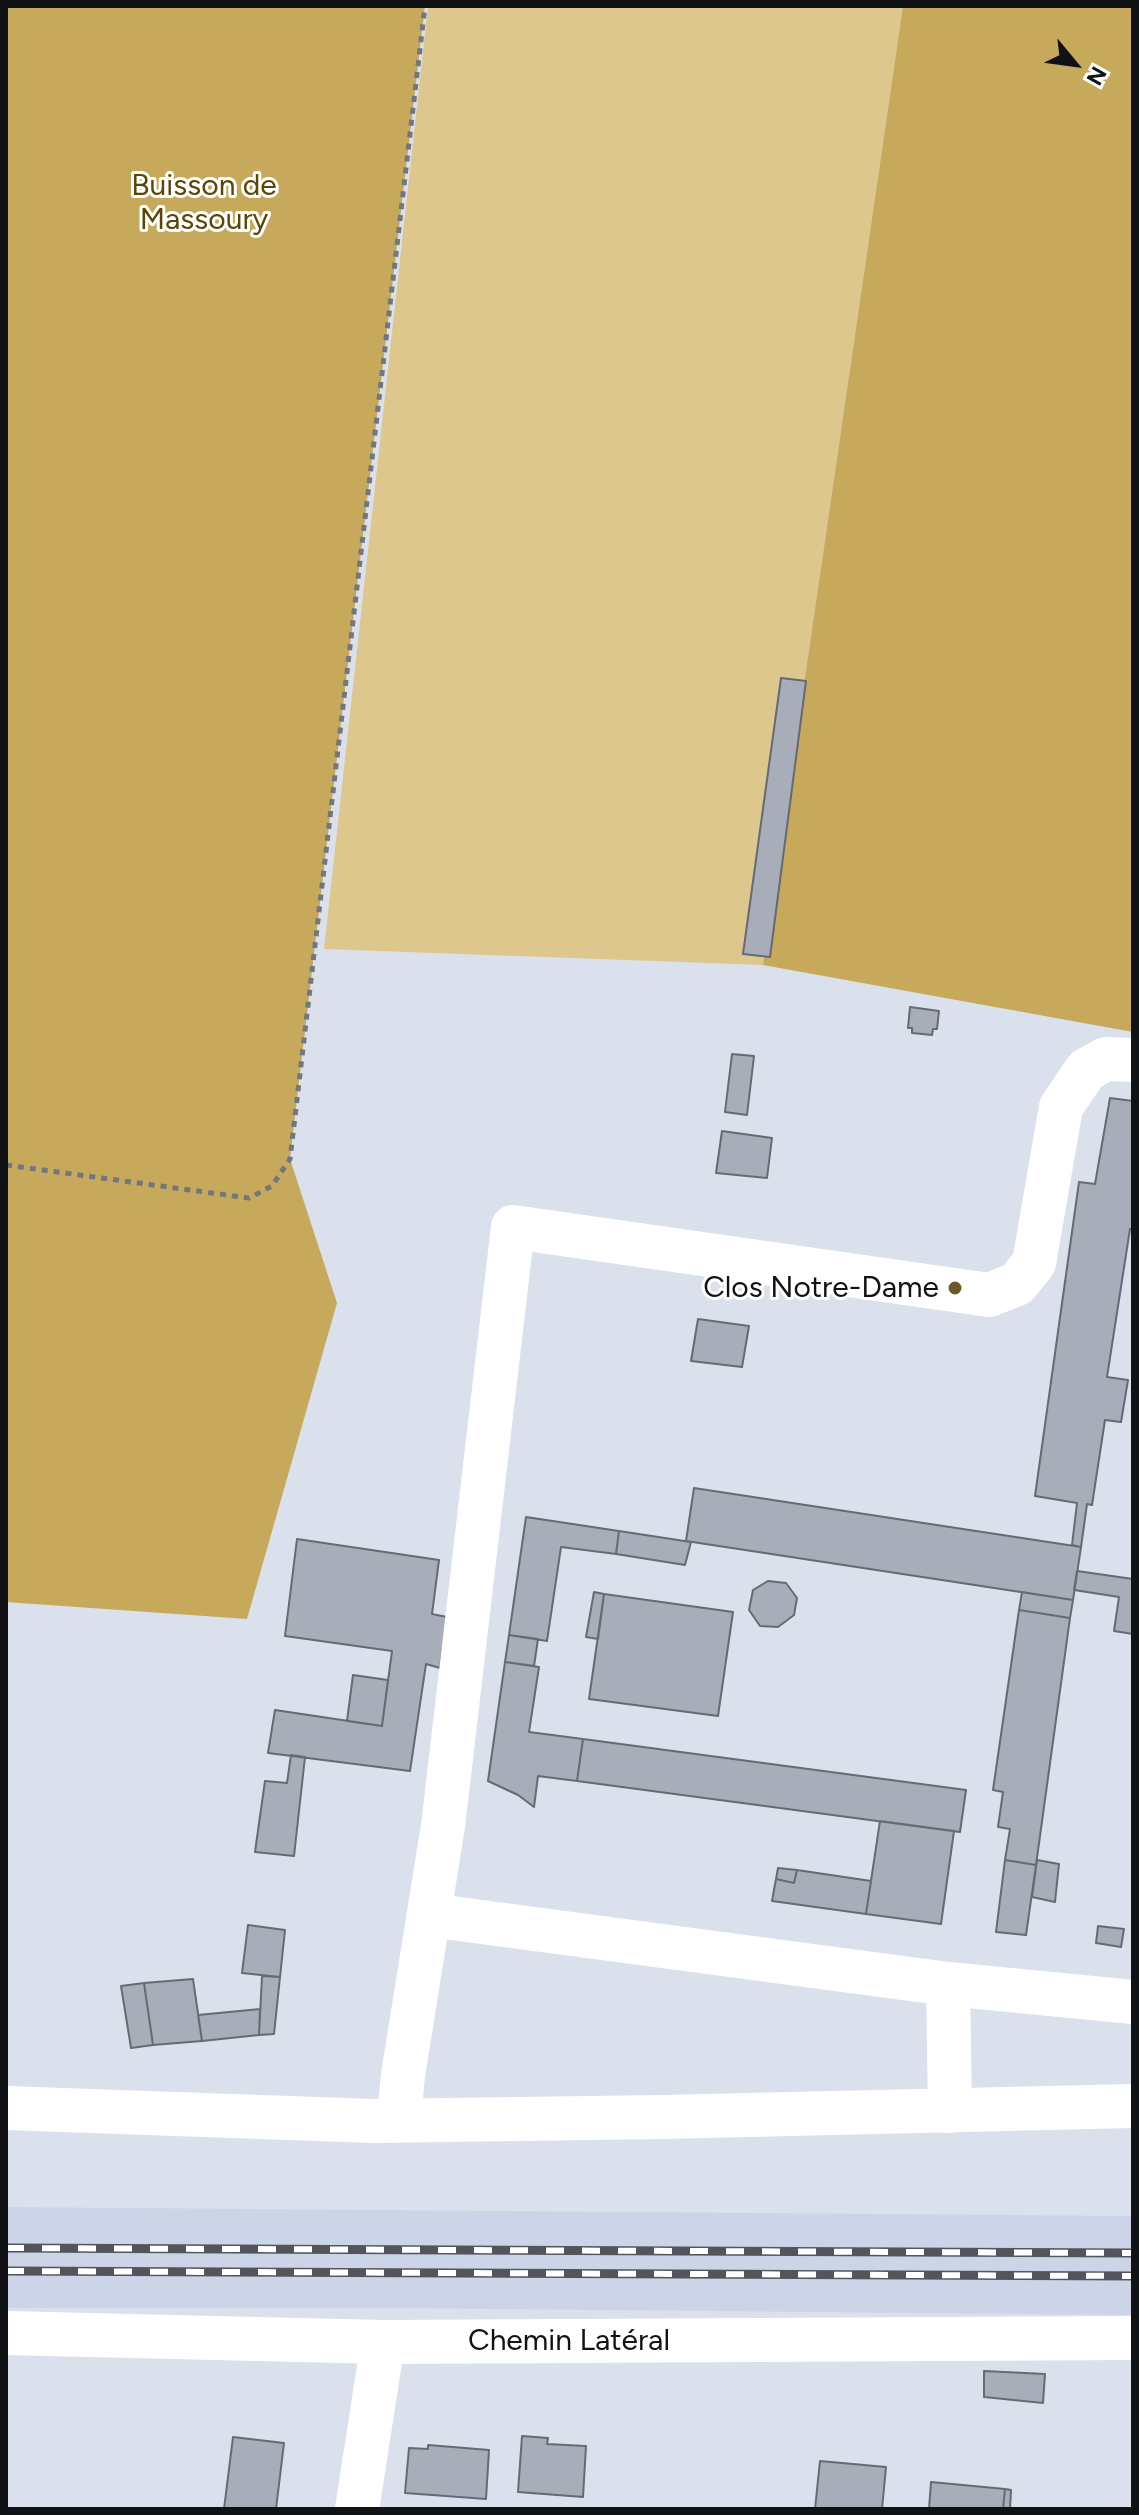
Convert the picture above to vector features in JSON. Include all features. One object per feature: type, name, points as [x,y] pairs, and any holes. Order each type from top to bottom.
[{"type":"street","points":[[399,2120],[403,2075],[443,1826],[513,1227],[989,1295],[1017,1284],[1034,1263],[1061,1107],[1086,1070],[1106,1059],[1133,1060]]},
{"type":"street","points":[[429,1915],[948,1984],[1133,2002]]},
{"type":"street","points":[[948,1984],[950,2111]]},
{"type":"street","points":[[6,2108],[399,2120],[1133,2106]]},
{"type":"street","name":"Chemin Latéral","points":[[6,2333],[383,2342],[1133,2338]]},
{"type":"street","points":[[357,2509],[383,2342]]},
{"type":"path","points":[[6,1165],[249,1198],[272,1186],[290,1159],[425,6]]},
{"type":"shaded area","points":[[428,6],[903,6],[763,965],[324,949]]},
{"type":"shaded area","points":[[6,2207],[1133,2216],[1133,2315],[6,2308]]},
{"type":"green space","name":"Buisson de Massoury","points":[[6,6],[425,6],[290,1159],[337,1303],[247,1619],[6,1602]]},
{"type":"green space","points":[[903,6],[1133,6],[1133,1032],[763,965]]},
{"type":"building","points":[[781,678],[806,681],[770,957],[743,954]]},
{"type":"building","points":[[910,1007],[939,1011],[937,1029],[933,1029],[932,1035],[912,1033],[912,1028],[908,1028]]},
{"type":"building","points":[[732,1054],[754,1056],[747,1115],[725,1112]]},
{"type":"building","points":[[1110,1098],[1133,1101],[1133,1229],[1130,1229],[1107,1377],[1128,1380],[1121,1422],[1105,1420],[1092,1505],[1087,1504],[1081,1547],[1072,1545],[1077,1503],[1035,1496],[1079,1182],[1095,1184]]},
{"type":"building","points":[[722,1131],[772,1138],[767,1178],[716,1173]]},
{"type":"building","points":[[698,1319],[749,1326],[742,1367],[691,1361]]},
{"type":"building","points":[[694,1488],[1081,1547],[1073,1600],[686,1541]]},
{"type":"building","points":[[526,1517],[619,1531],[616,1554],[561,1547],[547,1641],[509,1635]]},
{"type":"building","points":[[619,1531],[691,1542],[685,1565],[616,1554]]},
{"type":"building","points":[[297,1539],[439,1560],[432,1614],[447,1617],[440,1668],[426,1664],[410,1771],[268,1753],[275,1710],[382,1726],[392,1651],[285,1636]]},
{"type":"building","points":[[1077,1571],[1133,1579],[1133,1634],[1114,1631],[1119,1597],[1074,1590]]},
{"type":"building","points":[[768,1581],[786,1583],[797,1598],[794,1615],[778,1627],[760,1626],[749,1610],[753,1590]]},
{"type":"building","points":[[594,1592],[604,1594],[598,1639],[586,1637]]},
{"type":"building","points":[[1022,1592],[1073,1600],[1070,1618],[1019,1610]]},
{"type":"building","points":[[604,1594],[733,1612],[718,1716],[589,1699]]},
{"type":"building","points":[[1019,1610],[1070,1618],[1036,1865],[1005,1860],[1010,1829],[998,1827],[1003,1792],[993,1790]]},
{"type":"building","points":[[509,1635],[538,1639],[534,1666],[505,1662]]},
{"type":"building","points":[[505,1662],[539,1667],[529,1732],[583,1739],[577,1781],[538,1776],[534,1807],[518,1795],[488,1781]]},
{"type":"building","points":[[353,1675],[388,1680],[382,1726],[347,1721]]},
{"type":"building","points":[[583,1739],[966,1790],[960,1832],[577,1781]]},
{"type":"building","points":[[291,1755],[305,1757],[294,1856],[255,1852],[265,1781],[287,1783]]},
{"type":"building","points":[[880,1821],[954,1831],[941,1924],[866,1914]]},
{"type":"building","points":[[1005,1860],[1036,1865],[1026,1935],[996,1932]]},
{"type":"building","points":[[1037,1860],[1059,1864],[1055,1902],[1032,1897]]},
{"type":"building","points":[[778,1868],[797,1870],[794,1883],[776,1879]]},
{"type":"building","points":[[797,1870],[871,1881],[866,1914],[772,1901],[776,1879],[794,1883]]},
{"type":"building","points":[[248,1925],[285,1930],[280,1977],[242,1973]]},
{"type":"building","points":[[1098,1926],[1124,1929],[1121,1947],[1096,1943]]},
{"type":"building","points":[[262,1976],[280,1977],[274,2034],[259,2035]]},
{"type":"building","points":[[193,1979],[202,2041],[153,2045],[144,1983]]},
{"type":"building","points":[[144,1983],[153,2045],[131,2048],[121,1986]]},
{"type":"building","points":[[260,2009],[259,2035],[202,2041],[198,2015]]},
{"type":"building","points":[[984,2371],[1045,2374],[1043,2403],[984,2397]]},
{"type":"building","points":[[522,2436],[548,2438],[547,2444],[586,2446],[583,2497],[518,2492]]},
{"type":"building","points":[[233,2437],[284,2443],[276,2509],[224,2509]]},
{"type":"building","points":[[428,2445],[489,2450],[486,2499],[405,2493],[409,2448],[428,2449]]},
{"type":"building","points":[[820,2461],[886,2467],[882,2509],[815,2509]]},
{"type":"building","points":[[931,2482],[1005,2489],[1003,2509],[929,2509]]},
{"type":"building","points":[[1005,2489],[1011,2490],[1010,2509],[1003,2509]]},
{"type":"railway","points":[[6,2248],[1133,2253]]},
{"type":"railway","points":[[6,2271],[1133,2276]]},
{"type":"place","name":"Clos Notre-Dame","points":[[955,1288]]}]
